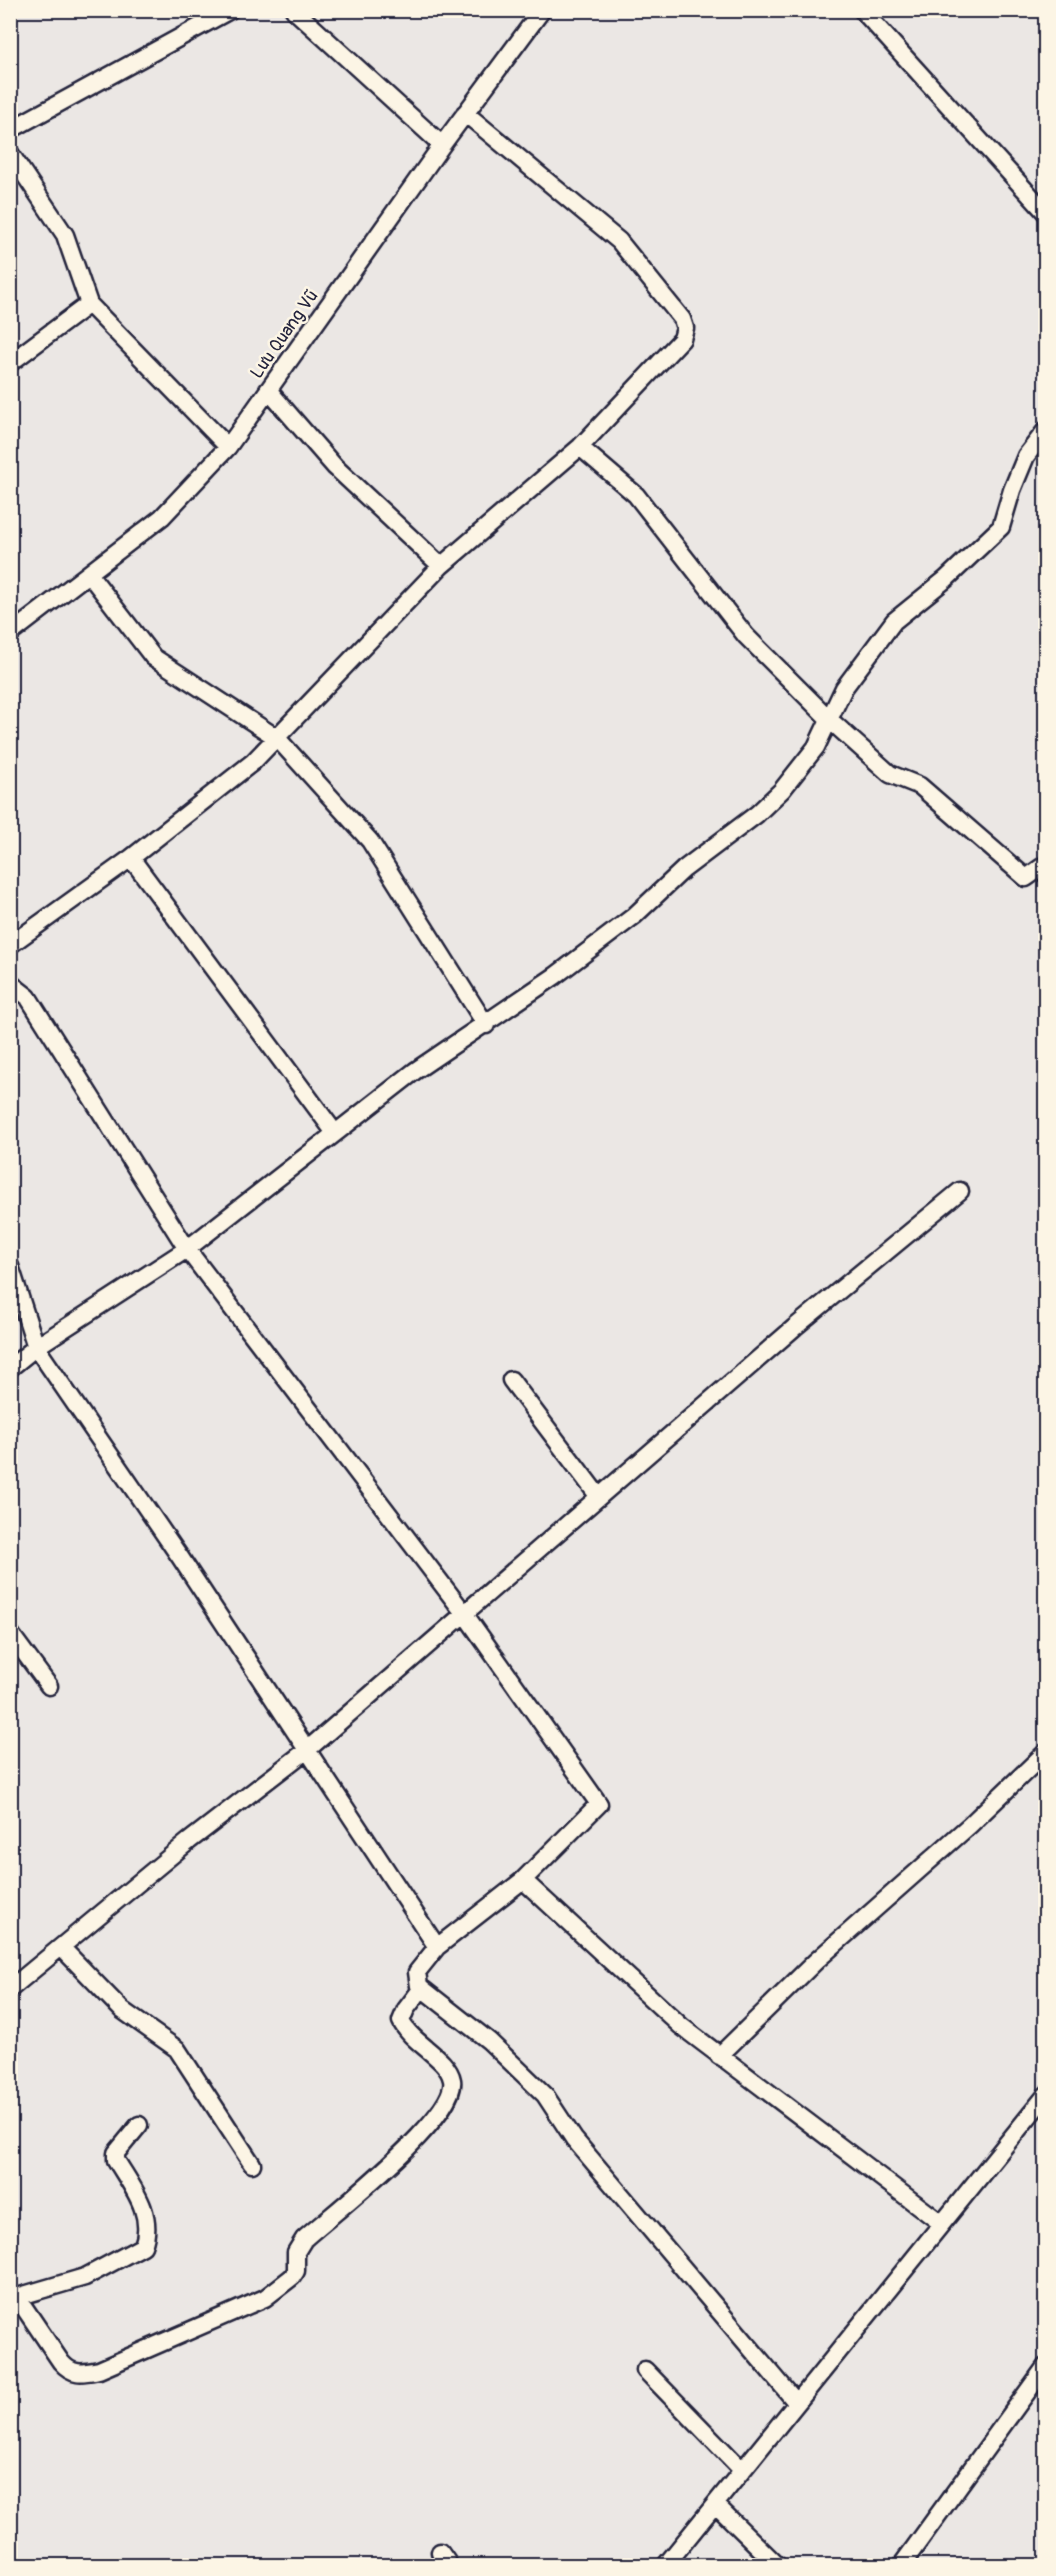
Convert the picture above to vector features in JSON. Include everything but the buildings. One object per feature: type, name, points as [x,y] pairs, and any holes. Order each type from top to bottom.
[{"type":"street","points":[[10,130],[230,10]]},
{"type":"street","points":[[294,10],[442,145]]},
{"type":"street","name":"Lưu Quang Vũ","points":[[10,634],[162,517],[228,447],[442,145],[542,10]]},
{"type":"street","points":[[862,10],[1046,213]]},
{"type":"street","points":[[10,945],[131,858],[211,796],[277,738],[441,566],[580,447],[682,339],[686,328],[682,319],[619,241],[465,113]]},
{"type":"street","points":[[10,153],[65,235],[88,304],[228,447]]},
{"type":"street","points":[[10,363],[88,304]]},
{"type":"street","points":[[268,390],[335,466],[441,566]]},
{"type":"street","points":[[10,1368],[36,1347],[187,1249],[415,1071],[486,1025],[634,916],[684,869],[757,814],[797,773],[831,721],[844,688],[894,621],[946,579],[1001,527],[1012,490],[1026,456],[1046,430]]},
{"type":"street","points":[[580,447],[636,495],[746,636],[831,721],[890,774],[920,786],[1026,879],[1046,864]]},
{"type":"street","points":[[89,573],[153,657],[277,738],[370,841],[486,1025]]},
{"type":"street","points":[[131,858],[335,1133]]},
{"type":"street","points":[[10,983],[28,997],[187,1249],[464,1613],[599,1804],[523,1880],[437,1947],[417,1972],[419,1986],[489,2041],[545,2095],[574,2139],[796,2402]]},
{"type":"street","points":[[10,1989],[189,1841],[307,1750],[795,1327],[960,1191]]},
{"type":"street","points":[[10,1266],[36,1347],[437,1947]]},
{"type":"street","points":[[511,1380],[599,1497]]},
{"type":"street","points":[[10,1633],[49,1686]]},
{"type":"street","points":[[719,2056],[816,1961],[970,1825],[1046,1752]]},
{"type":"street","points":[[523,1880],[681,2026],[941,2223]]},
{"type":"street","points":[[61,1947],[122,2010],[177,2049],[252,2164]]},
{"type":"street","points":[[139,2125],[116,2153],[147,2220],[143,2246],[85,2277],[14,2298],[68,2370],[83,2373],[99,2370],[265,2298],[292,2277],[296,2271],[296,2252],[304,2239],[416,2140],[442,2107],[451,2089],[452,2079],[446,2067],[411,2036],[402,2021],[405,2009],[422,1988]]},
{"type":"street","points":[[665,2565],[1046,2095]]},
{"type":"street","points":[[901,2565],[1046,2366]]},
{"type":"street","points":[[645,2370],[742,2470]]},
{"type":"street","points":[[715,2504],[778,2565]]}]
